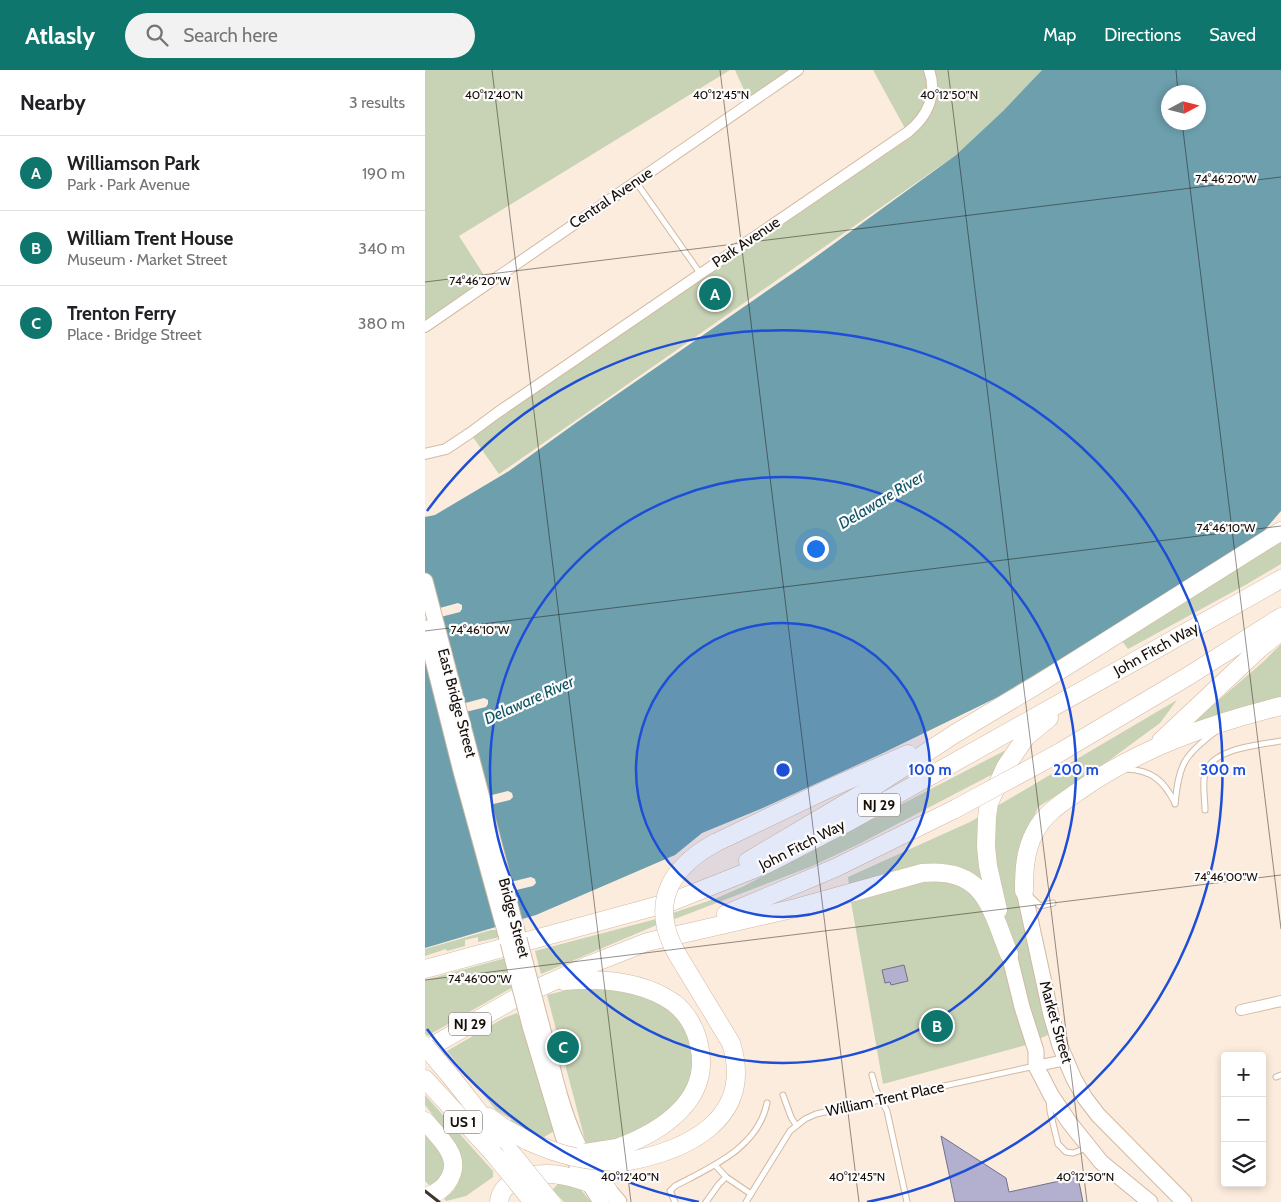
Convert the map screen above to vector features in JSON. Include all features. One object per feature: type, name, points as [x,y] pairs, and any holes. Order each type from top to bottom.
[{"type":"highway","points":[[671,902],[744,864],[814,823],[1281,531]]},
{"type":"highway","name":"John Fitch Way","points":[[425,969],[671,902],[737,877],[811,842],[1281,579]]},
{"type":"highway","name":"NJ 29","points":[[425,1050],[516,998],[624,950],[741,908],[835,868],[955,809],[1057,754],[1190,675],[1281,617]]},
{"type":"highway","points":[[1151,749],[1281,631]]},
{"type":"highway","points":[[1009,954],[988,866],[986,831],[989,803],[1006,766],[1026,737],[1079,692]]},
{"type":"highway","points":[[1024,891],[1024,871],[1030,841],[1039,824],[1055,807],[1091,782],[1151,749],[1187,734],[1235,718],[1280,706]]},
{"type":"highway","points":[[463,1093],[480,1110],[504,1128],[561,1155],[593,1152],[621,1155],[665,1152],[705,1132],[725,1112],[733,1092],[736,1070],[735,1056],[731,1043],[668,938],[664,905],[670,884],[685,864],[715,843],[828,789],[957,733]]},
{"type":"highway","points":[[657,939],[796,908],[921,873],[933,872],[965,878],[975,885],[988,902],[1009,954]]},
{"type":"highway","points":[[553,982],[608,981],[640,987],[657,993],[674,1003],[689,1019],[696,1034],[700,1049],[700,1073],[694,1090],[685,1106],[674,1117],[638,1140],[621,1155]]},
{"type":"highway","name":"US 1","points":[[425,1046],[551,1202]]},
{"type":"highway","name":"US 1","points":[[429,1085],[493,1153],[533,1202]]},
{"type":"highway","points":[[425,1121],[449,1150],[453,1163],[453,1171],[447,1184],[435,1194],[425,1197]]},
{"type":"highway","points":[[499,1202],[502,1191],[508,1184],[522,1177],[548,1173],[587,1182],[609,1198]]},
{"type":"main road","name":"East Bridge Street","points":[[425,581],[467,769]]},
{"type":"main road","name":"East Bridge Street","points":[[425,628],[467,769]]},
{"type":"main road","name":"Bridge Street","points":[[467,769],[535,1024],[563,1138],[571,1157],[587,1182]]},
{"type":"main road","name":"Market Street","points":[[1024,891],[1051,1015],[1074,1079],[1098,1115],[1184,1202]]},
{"type":"main road","name":"Market Street","points":[[1009,954],[1024,1015],[1036,1051],[1036,1066],[1049,1092],[1069,1122],[1101,1162],[1150,1202]]},
{"type":"main road","name":"Bridge Street","points":[[535,1024],[569,1124],[609,1198]]},
{"type":"street","name":"Central Avenue","points":[[425,327],[798,70]]},
{"type":"street","name":"Park Avenue","points":[[425,454],[445,449],[470,433],[917,124],[925,115],[932,96],[929,70]]},
{"type":"street","points":[[1241,1010],[1281,1001]]},
{"type":"street","name":"William Trent Place","points":[[1036,1066],[1066,1060]]},
{"type":"lane","points":[[636,181],[699,274]]},
{"type":"lane","points":[[1113,769],[1138,770],[1156,777],[1169,790],[1175,804],[1179,771],[1189,754],[1235,718]]},
{"type":"lane","points":[[1205,810],[1205,773],[1214,760],[1231,751],[1281,740]]},
{"type":"lane","points":[[1024,891],[1039,906],[1053,903]]},
{"type":"lane","name":"William Trent Place","points":[[746,1202],[790,1132],[795,1125],[805,1118],[882,1099],[1036,1066]]},
{"type":"lane","points":[[872,1075],[876,1090],[887,1111],[907,1202]]},
{"type":"lane","points":[[1049,1092],[1050,1111],[1057,1144],[1065,1152],[1073,1153],[1089,1148]]},
{"type":"lane","points":[[783,1095],[795,1125]]},
{"type":"lane","points":[[675,1202],[670,1192],[675,1186],[735,1153],[763,1119],[767,1104]]},
{"type":"lane","points":[[715,1165],[726,1177],[751,1194]]},
{"type":"lane","points":[[706,1202],[726,1177]]},
{"type":"green space","points":[[425,70],[730,70],[459,236],[489,283],[425,327]]},
{"type":"green space","points":[[735,70],[801,70],[750,103]]},
{"type":"green space","points":[[873,70],[1042,70],[1003,111],[956,155],[499,474],[470,433],[907,132]]},
{"type":"green space","points":[[1281,540],[1281,564],[1128,649],[1122,641]]},
{"type":"green space","points":[[1281,644],[1281,697],[1190,725],[1263,662]]},
{"type":"green space","points":[[1177,700],[1160,723],[1096,770],[1038,807],[1025,839],[1050,1034],[1026,1045],[883,1084],[848,877],[970,822]]},
{"type":"green space","points":[[1004,751],[1005,753],[993,774],[857,845],[810,867],[672,920],[673,913],[717,898],[744,886]]},
{"type":"green space","points":[[660,918],[659,924],[541,974],[535,951]]},
{"type":"green space","points":[[491,930],[499,930],[500,937],[478,942],[478,937],[465,940],[465,946],[447,951],[446,949],[425,956],[425,949]]},
{"type":"green space","points":[[506,958],[515,986],[427,1036],[425,1033],[425,980]]},
{"type":"green space","points":[[583,986],[601,986],[666,1002],[692,1034],[697,1062],[683,1102],[642,1132],[609,1143],[587,1144],[585,1140],[547,995]]},
{"type":"green space","points":[[517,1013],[526,1030],[554,1131],[541,1139],[510,1123],[511,1119],[496,1110],[447,1051],[504,1018]]},
{"type":"green space","points":[[425,1095],[493,1171],[493,1177],[466,1196],[446,1201],[444,1199],[454,1190],[459,1179],[461,1161],[456,1145],[425,1105]]},
{"type":"green space","points":[[425,1134],[427,1137],[431,1135],[442,1149],[447,1172],[433,1189],[425,1181]]},
{"type":"green space","points":[[559,1183],[581,1190],[591,1202],[564,1202],[552,1190]]},
{"type":"water","name":"Delaware River","points":[[1042,70],[1281,70],[1281,511],[1263,532],[1243,549],[996,698],[881,754],[765,807],[702,833],[675,855],[536,915],[425,948],[425,621],[460,612],[462,605],[458,603],[425,612],[425,517],[435,515],[509,471],[806,264],[956,155],[1003,111]],"holes":[[[484,698],[488,700],[486,707],[441,718],[439,710]],[[508,791],[512,793],[513,797],[510,800],[465,811],[463,802]],[[531,877],[535,879],[536,883],[533,886],[488,897],[486,888]]]},
{"type":"building","points":[[904,965],[908,981],[891,985],[890,982],[885,983],[882,970]]},
{"type":"building","points":[[943,1013],[948,1036],[930,1040],[925,1017]]},
{"type":"building","points":[[941,1136],[1006,1178],[1009,1192],[1078,1177],[1083,1202],[955,1202]]},
{"type":"railway","points":[[425,1191],[439,1202]]},
{"type":"place","name":"Williamson Park","points":[[715,294]]},
{"type":"place","name":"William Trent House","points":[[937,1026]]},
{"type":"place","name":"Trenton Ferry","points":[[563,1047]]}]
